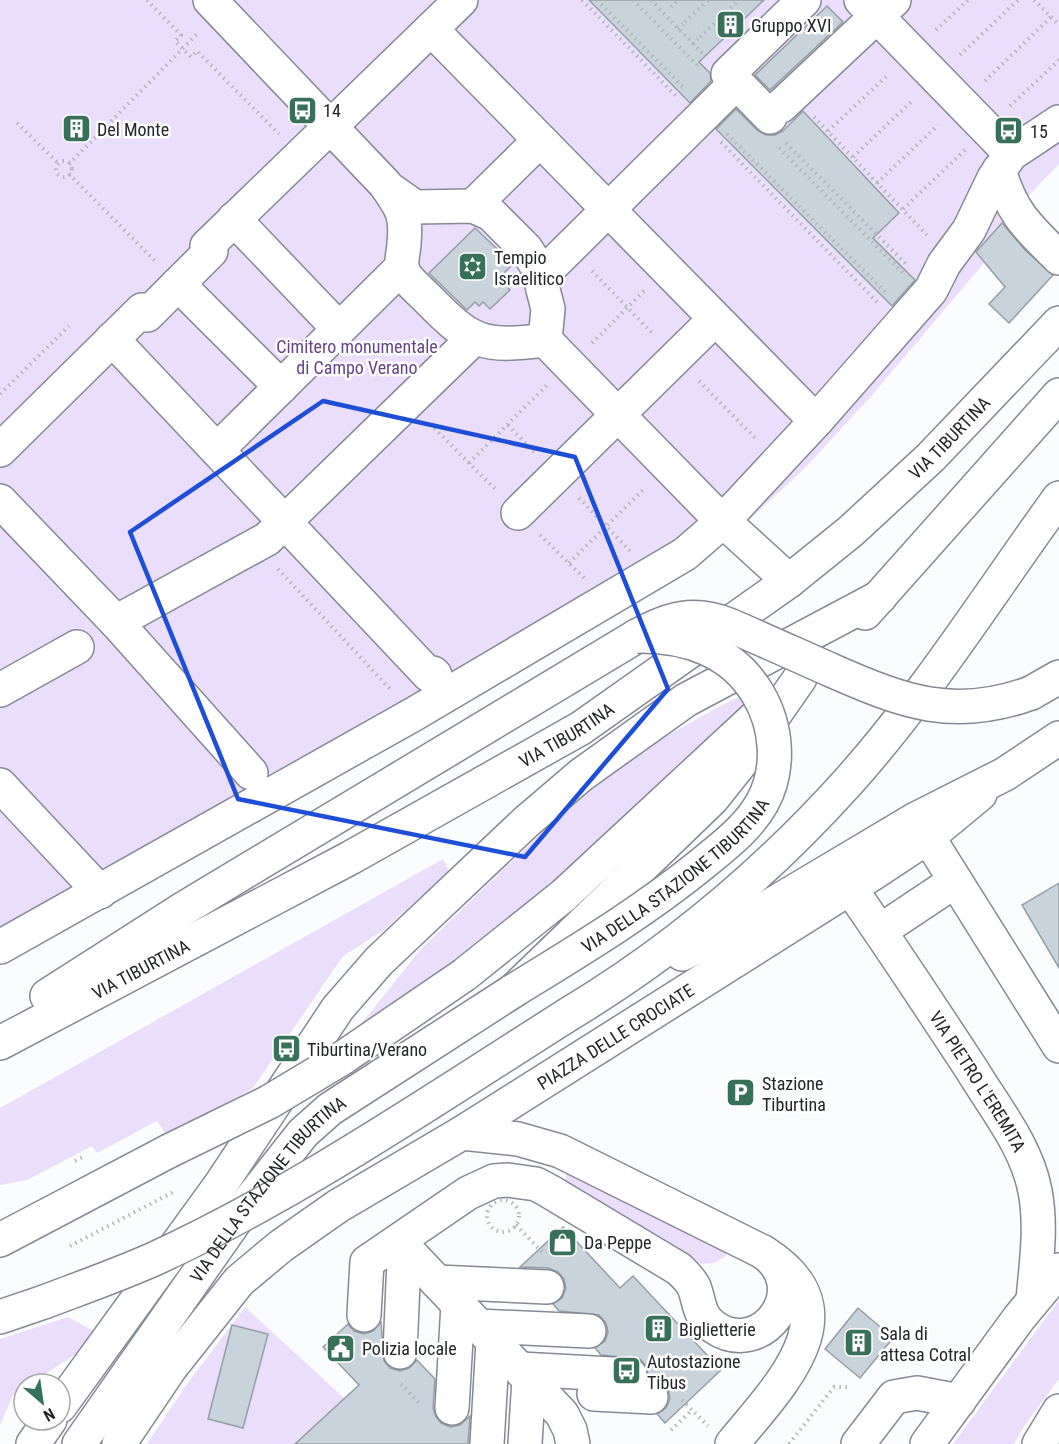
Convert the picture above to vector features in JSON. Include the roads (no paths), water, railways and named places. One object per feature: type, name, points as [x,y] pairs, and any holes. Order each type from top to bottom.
[{"type":"main road","points":[[210,0],[385,184],[415,207],[473,206],[491,214],[526,249],[540,277],[548,309],[545,340],[723,521],[789,580]]},
{"type":"main road","points":[[0,450],[142,310],[147,315],[211,251],[207,246],[460,0]]},
{"type":"main road","points":[[540,277],[608,209],[692,107],[804,0]]},
{"type":"main road","points":[[723,77],[779,119],[877,5],[1025,153]]},
{"type":"main road","points":[[431,29],[816,421]]},
{"type":"main road","points":[[0,947],[414,714],[685,554],[723,521],[901,326],[931,290],[944,264],[969,230],[978,207],[1025,153],[1059,122]]},
{"type":"main road","points":[[473,206],[540,140]]},
{"type":"main road","points":[[1025,153],[1014,210],[1059,258]]},
{"type":"main road","points":[[385,184],[405,216],[402,267],[414,285],[456,328],[474,338],[492,344],[545,340]]},
{"type":"main road","points":[[234,219],[339,329]]},
{"type":"main road","points":[[217,450],[402,267]]},
{"type":"main road","points":[[178,284],[281,387]]},
{"type":"main road","points":[[518,513],[715,319]]},
{"type":"main road","name":"VIA TIBURTINA","points":[[0,1043],[350,858],[581,728],[789,580],[893,495],[999,388],[1059,323]]},
{"type":"main road","points":[[116,622],[256,546],[285,523],[474,338]]},
{"type":"main road","points":[[112,339],[429,675],[433,673],[435,675]]},
{"type":"main road","points":[[0,1240],[169,1151],[269,1102],[344,1058],[464,975],[564,895],[800,678],[880,597],[1059,395]]},
{"type":"main road","points":[[0,1317],[129,1270],[193,1240],[357,1147],[628,979],[717,909],[798,835],[847,783],[896,724],[1059,498]]},
{"type":"main road","points":[[0,501],[116,622],[251,773]]},
{"type":"main road","points":[[72,1389],[221,1184],[338,1008],[379,960],[493,852],[581,775],[686,700],[880,597]]},
{"type":"main road","name":"VIA TIBURTINA","points":[[0,1027],[183,909],[637,636],[670,619],[705,617],[738,629],[882,692],[921,705],[974,707],[1030,693],[1059,677]]},
{"type":"main road","name":"VIA DELLA STAZIONE TIBURTINA","points":[[79,1444],[247,1204],[303,1133],[330,1109],[619,926],[693,871],[746,825],[769,788],[775,758],[773,735],[762,701],[745,675],[730,661],[703,646],[637,636]]},
{"type":"main road","points":[[0,690],[77,647]]},
{"type":"main road","name":"VIA DELLA STAZIONE TIBURTINA","points":[[513,991],[712,799],[743,760],[800,678]]},
{"type":"main road","name":"PIAZZA DELLE CROCIATE","points":[[226,1297],[254,1266],[308,1226],[462,1133],[850,888],[928,837],[1005,774],[1059,738]]},
{"type":"main road","name":"PIAZZA DELLE CROCIATE","points":[[628,979],[714,938],[916,819],[1005,774]]},
{"type":"main road","points":[[0,785],[100,892]]},
{"type":"main road","points":[[928,837],[1059,1046]]},
{"type":"main road","points":[[880,931],[955,881]]},
{"type":"main road","name":"VIA PIETRO L'EREMITA","points":[[850,888],[1000,1115],[1029,1169],[1038,1214],[1033,1300]]},
{"type":"main road","points":[[462,1133],[518,1139],[561,1151],[763,1252],[788,1271],[798,1287],[807,1321],[805,1340],[789,1373],[732,1444]]},
{"type":"main road","points":[[506,1444],[474,1321],[481,1186],[508,1180],[536,1184],[678,1269],[692,1283],[698,1306],[707,1321],[721,1331],[737,1335],[762,1329],[775,1318],[783,1303],[784,1286],[780,1270],[763,1252]]},
{"type":"main road","points":[[426,1380],[367,1262],[474,1321],[597,1341]]},
{"type":"main road","points":[[927,1444],[1033,1300],[1059,1270]]},
{"type":"main road","name":"VIA DELLA STAZIONE TIBURTINA","points":[[119,1444],[171,1367],[226,1297]]},
{"type":"main road","points":[[474,1321],[597,1341]]},
{"type":"main road","points":[[474,1321],[597,1341]]},
{"type":"main road","points":[[474,1321],[597,1341]]},
{"type":"main road","points":[[426,1380],[474,1321]]},
{"type":"main road","points":[[426,1380],[474,1321]]},
{"type":"main road","points":[[426,1380],[474,1321]]},
{"type":"main road","points":[[474,1321],[525,1444]]},
{"type":"main road","points":[[474,1321],[543,1444]]},
{"type":"main road","points":[[474,1321],[570,1430],[573,1444]]},
{"type":"main road","points":[[858,1444],[894,1396],[917,1393],[959,1401]]},
{"type":"main road","points":[[1039,1444],[1059,1411]]},
{"type":"place","name":"Gruppo XVI","points":[[730,25]]},
{"type":"place","name":"14","points":[[302,110]]},
{"type":"place","name":"Del Monte","points":[[76,129]]},
{"type":"place","name":"15","points":[[1009,131]]},
{"type":"place","name":"Tempio Israelitico","points":[[473,267]]},
{"type":"place","name":"Tiburtina/Verano","points":[[286,1049]]},
{"type":"place","name":"Stazione Tiburtina","points":[[741,1093]]},
{"type":"place","name":"Da Peppe","points":[[563,1242]]},
{"type":"place","name":"Biglietterie","points":[[658,1329]]},
{"type":"place","name":"Sala di attesa Cotral","points":[[859,1343]]},
{"type":"place","name":"Polizia locale","points":[[341,1348]]},
{"type":"place","name":"Autostazione Tibus","points":[[626,1371]]},
{"type":"park label","name":"Cimitero monumentale di Campo Verano","points":[[357,356]]}]
